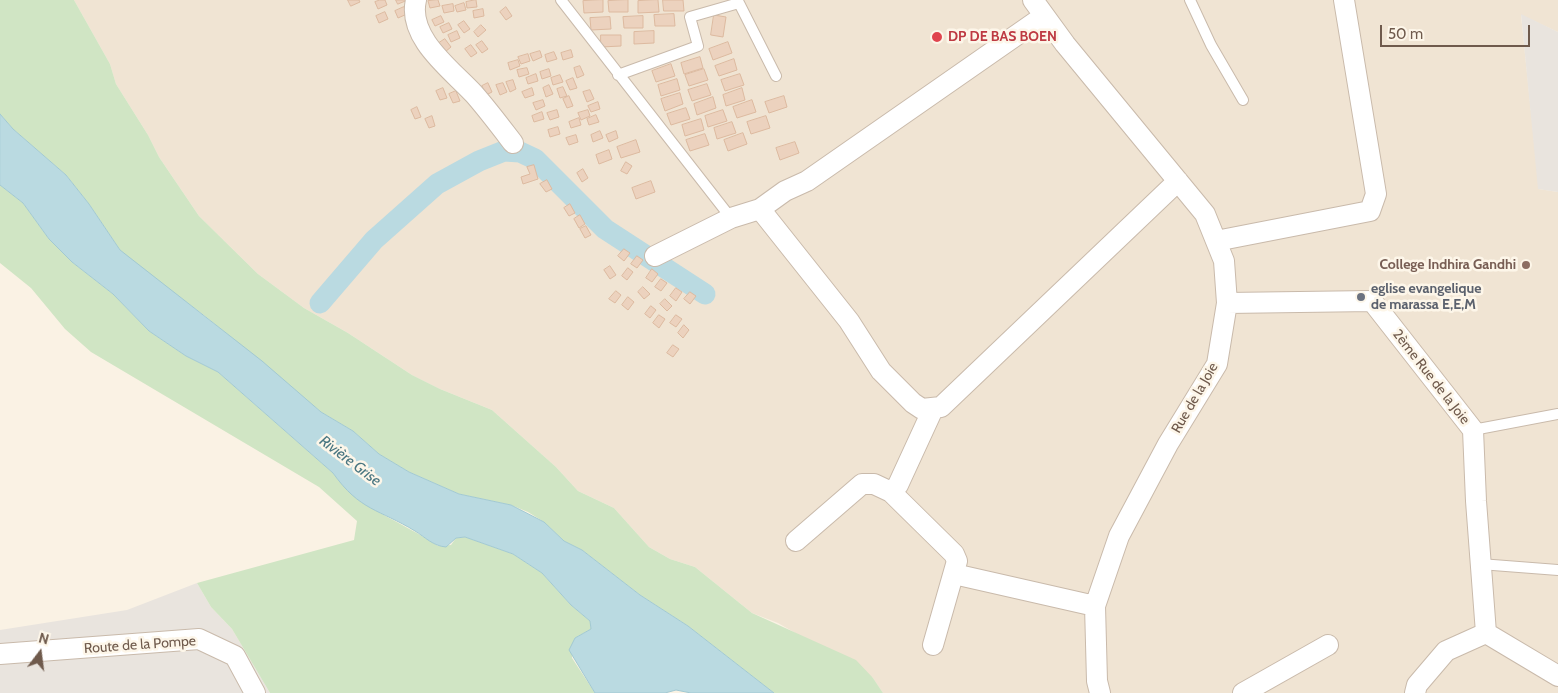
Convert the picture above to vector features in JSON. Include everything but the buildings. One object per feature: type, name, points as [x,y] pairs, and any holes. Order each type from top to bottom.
[{"type":"street","points":[[416,0],[413,10],[416,21],[430,48],[446,68],[489,110],[513,143]]},
{"type":"street","points":[[1216,241],[1370,211],[1373,206],[1376,194],[1344,0]]},
{"type":"street","points":[[655,256],[731,218],[760,209],[785,191],[807,181],[1039,8]]},
{"type":"street","name":"Rue de la Joie","points":[[1039,8],[1065,44],[1205,214],[1224,261],[1227,303],[1218,364],[1168,444],[1119,536],[1095,606],[1097,681],[1100,693]]},
{"type":"street","points":[[760,209],[848,321],[881,371],[913,403],[922,409],[933,409],[941,407],[1178,181]]},
{"type":"street","name":"2ème Rue de la Joie","points":[[1227,303],[1372,301],[1473,430],[1480,564],[1486,633]]},
{"type":"street","points":[[891,492],[898,485],[933,409]]},
{"type":"street","points":[[796,541],[862,484],[874,484],[891,492],[954,554],[957,560],[933,645]]},
{"type":"street","points":[[954,574],[1095,606]]},
{"type":"street","points":[[1415,693],[1417,685],[1446,651],[1486,633],[1558,676]]},
{"type":"street","name":"Route de la Pompe","points":[[0,654],[199,638],[235,656],[255,693]]},
{"type":"street","points":[[1243,693],[1328,645]]},
{"type":"lane","points":[[561,0],[731,218]]},
{"type":"lane","points":[[1190,0],[1211,45],[1243,100]]},
{"type":"lane","points":[[618,75],[698,46],[690,17],[739,3],[776,76]]},
{"type":"lane","points":[[1473,430],[1558,414]]},
{"type":"lane","points":[[1480,564],[1558,570]]},
{"type":"shaded area","points":[[74,0],[1558,0],[1558,32],[1521,15],[1539,189],[1558,192],[1558,693],[883,693],[873,678],[778,623],[752,613],[695,567],[670,559],[649,547],[614,508],[578,491],[556,467],[492,410],[440,389],[412,375],[348,333],[304,308],[258,274],[199,216],[159,157],[148,135],[116,84],[110,64]]},
{"type":"shaded area","points":[[1521,14],[1558,32],[1558,192],[1538,189]]},
{"type":"shaded area","points":[[197,583],[211,607],[232,629],[270,693],[0,693],[0,630],[127,610]]},
{"type":"green space","points":[[0,0],[74,0],[110,64],[116,84],[148,135],[159,157],[199,216],[258,274],[304,308],[348,333],[412,375],[440,389],[492,410],[556,467],[578,491],[614,508],[649,547],[670,559],[695,567],[752,613],[856,660],[873,678],[883,693],[774,693],[688,626],[640,595],[582,550],[564,541],[544,522],[528,512],[511,505],[459,494],[409,472],[379,454],[353,431],[321,412],[205,316],[133,263],[120,250],[89,204],[66,175],[13,129],[0,114]]},
{"type":"green space","points":[[0,185],[23,203],[49,239],[72,262],[113,294],[149,331],[186,356],[218,372],[333,473],[355,496],[438,546],[451,545],[456,538],[465,537],[513,554],[542,573],[571,605],[590,621],[591,629],[575,638],[572,658],[595,693],[270,693],[232,629],[211,607],[197,583],[354,540],[357,521],[319,487],[91,352],[65,329],[31,288],[0,263]]},
{"type":"water","name":"Rivière Grise","points":[[0,114],[13,129],[66,175],[89,204],[120,250],[262,361],[321,412],[353,431],[379,454],[409,472],[459,494],[511,505],[544,522],[564,541],[582,550],[640,595],[688,626],[774,693],[691,693],[676,690],[665,693],[595,693],[569,650],[575,638],[591,629],[590,621],[571,605],[542,573],[513,554],[465,537],[456,538],[446,547],[437,545],[361,502],[343,486],[333,473],[218,372],[186,356],[149,331],[113,294],[72,262],[49,239],[23,203],[0,185]]},
{"type":"waterway","points":[[320,303],[374,240],[437,184],[479,161],[504,151],[520,152],[535,159],[605,229],[705,294]]},
{"type":"place","name":"DP DE BAS BOEN","points":[[937,37]]},
{"type":"place","name":"College Indhira Gandhi","points":[[1526,265]]},
{"type":"place","name":"eglise evangelique de marassa E,E,M","points":[[1361,297]]}]
